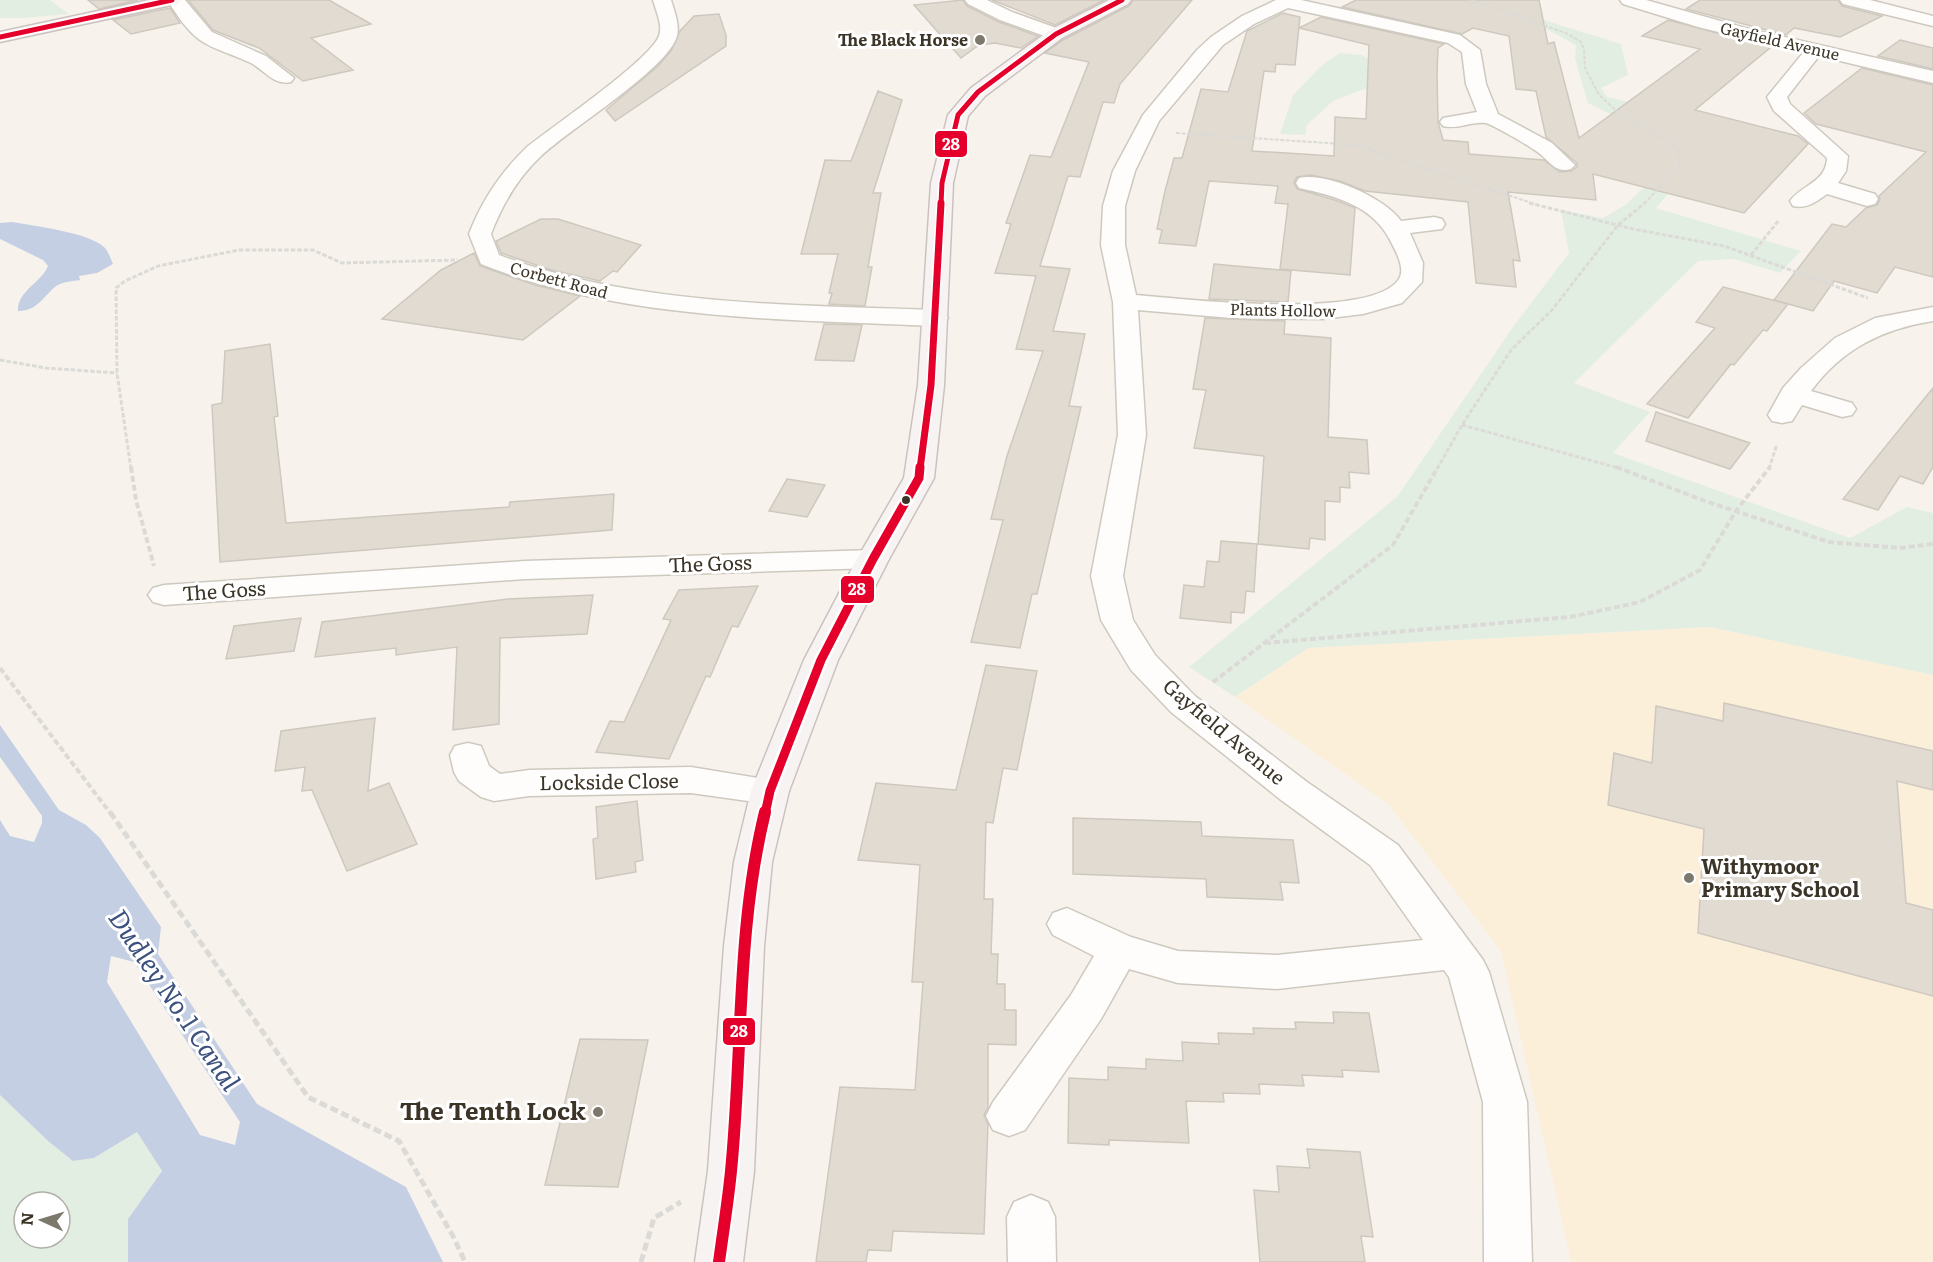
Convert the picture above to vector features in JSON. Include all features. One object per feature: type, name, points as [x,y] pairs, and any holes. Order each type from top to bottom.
[{"type":"main road","points":[[0,37],[174,0]]},
{"type":"main road","points":[[719,1262],[731,1171],[744,946],[753,862],[770,791],[820,660],[919,478],[931,385],[942,183],[958,116],[978,92],[1056,34],[1122,0]]},
{"type":"main road","points":[[0,24],[92,18]]},
{"type":"street","points":[[174,0],[206,36],[259,60],[284,78]]},
{"type":"street","name":"Corbett Road","points":[[662,0],[669,37],[660,50],[645,67],[608,93],[522,162],[489,210],[480,234],[489,259],[507,267],[585,290],[654,300],[757,309],[934,318]]},
{"type":"street","points":[[974,0],[1006,16],[1056,34]]},
{"type":"street","name":"Gayfield Avenue","points":[[1629,0],[1712,26],[1933,77]]},
{"type":"street","points":[[1649,8],[1666,0]]},
{"type":"street","points":[[1849,0],[1929,16]]},
{"type":"street","points":[[1288,1],[1437,34],[1462,44],[1471,50],[1476,84],[1489,117]]},
{"type":"street","name":"Gayfield Avenue","points":[[1288,1],[1248,20],[1217,41],[1142,132],[1124,171],[1114,206],[1113,245],[1125,302],[1132,435],[1107,576],[1117,620],[1143,662],[1184,704],[1294,791],[1384,855],[1468,972],[1505,1102],[1508,1262]]},
{"type":"street","points":[[1801,201],[1824,186],[1839,164],[1838,156],[1781,107],[1778,97],[1815,50]]},
{"type":"street","points":[[1450,122],[1489,117],[1545,147],[1564,165]]},
{"type":"street","name":"Plants Hollow","points":[[1125,302],[1313,313],[1334,312],[1374,304],[1403,292],[1411,281],[1413,263],[1395,228],[1376,210],[1347,192],[1330,186],[1307,183]]},
{"type":"street","points":[[1824,186],[1867,199]]},
{"type":"street","points":[[1395,228],[1434,224]]},
{"type":"street","points":[[1842,409],[1787,404],[1810,370],[1833,349],[1870,329],[1905,316],[1933,314]]},
{"type":"street","name":"The Goss","points":[[164,595],[525,570],[873,559]]},
{"type":"street","name":"Lockside Close","points":[[468,755],[472,772],[494,788],[530,783],[691,780],[770,791]]},
{"type":"street","points":[[1067,924],[1119,950],[1178,967],[1277,972],[1455,953]]},
{"type":"street","points":[[1009,1116],[1086,1007],[1119,950]]},
{"type":"path","points":[[1184,704],[1393,545],[1462,425],[1511,350],[1552,310],[1618,225],[1641,207],[1679,166],[1679,154],[1673,144],[1621,115],[1599,96],[1585,68],[1584,49],[1581,42],[1566,33],[1483,6],[1472,0]]},
{"type":"path","points":[[1142,132],[1294,139],[1357,145],[1523,201],[1618,225],[1695,239],[1751,255],[1845,289],[1905,316]]},
{"type":"path","points":[[1751,255],[1772,227],[1801,201]]},
{"type":"path","name":"The Goss","points":[[164,595],[149,553],[136,500],[117,372],[116,288],[125,281],[158,266],[239,249],[313,250],[342,263],[489,259]]},
{"type":"path","points":[[0,360],[46,368],[117,372]]},
{"type":"path","points":[[1264,643],[1570,617],[1640,602],[1700,570],[1736,511],[1769,469],[1787,404]]},
{"type":"path","points":[[1462,425],[1622,469],[1829,542],[1899,548],[1933,544]]},
{"type":"path","points":[[0,668],[90,783],[308,1097],[399,1141],[454,1238],[465,1262]]},
{"type":"path","points":[[641,1262],[654,1218],[731,1171]]},
{"type":"shaded area","points":[[0,0],[50,0],[69,14],[0,18]]},
{"type":"shaded area","points":[[1480,0],[1621,44],[1628,75],[1601,88],[1607,97],[1651,107],[1695,163],[1656,208],[1801,251],[1780,273],[1734,259],[1698,261],[1574,383],[1650,412],[1613,453],[1850,538],[1907,507],[1933,513],[1933,675],[1710,627],[1308,648],[1235,697],[1189,667],[1397,497],[1513,327],[1569,253],[1561,210],[1603,218],[1625,205],[1668,165],[1670,144],[1588,103],[1575,59],[1576,46]]},
{"type":"shaded area","points":[[1340,53],[1362,55],[1377,65],[1375,85],[1333,101],[1306,126],[1306,135],[1280,134],[1293,95],[1321,66]]},
{"type":"shaded area","name":"Withymoor Primary School","points":[[1710,627],[1933,675],[1933,1262],[1571,1262],[1501,951],[1388,804],[1235,697],[1308,648]]},
{"type":"shaded area","points":[[0,1095],[48,1141],[73,1161],[94,1158],[137,1132],[162,1171],[128,1219],[128,1262],[0,1262]]},
{"type":"water","points":[[12,222],[86,237],[104,247],[113,264],[97,273],[79,276],[80,280],[58,285],[35,306],[18,311],[25,292],[41,277],[48,266],[43,260],[0,239],[0,223]]},
{"type":"water","name":"Dudley No.1 Canal","points":[[0,725],[59,810],[86,825],[100,838],[161,927],[158,954],[257,1104],[406,1187],[443,1262],[128,1262],[128,1219],[162,1171],[137,1132],[94,1158],[73,1161],[48,1141],[0,1095],[0,820],[10,836],[34,842],[42,823],[42,816],[0,757]],"holes":[[[111,956],[134,962],[240,1122],[235,1145],[200,1135],[107,982]]]},
{"type":"building","points":[[88,0],[138,0],[99,9]]},
{"type":"building","points":[[188,0],[329,0],[371,24],[311,38],[353,70],[303,81],[259,48],[213,30]]},
{"type":"building","points":[[963,0],[967,6],[999,22],[1038,36],[1021,48],[995,43],[979,45],[961,58],[914,5]]},
{"type":"building","points":[[992,0],[1104,0],[1055,25]]},
{"type":"building","points":[[1133,0],[1192,0],[1120,84],[1114,103],[1103,102],[1080,177],[1068,176],[1040,266],[1070,269],[1053,331],[1085,334],[1069,406],[1081,407],[1037,594],[1032,594],[1020,648],[971,642],[1003,520],[991,519],[1007,456],[1043,351],[1016,349],[1036,276],[995,273],[1011,224],[1006,223],[1030,155],[1051,157],[1089,62],[1045,53],[1063,40],[1129,6]]},
{"type":"building","points":[[1356,0],[1539,0],[1548,44],[1554,42],[1579,138],[1700,49],[1642,36],[1668,20],[1771,47],[1695,110],[1798,136],[1808,144],[1744,213],[1593,174],[1596,200],[1508,192],[1520,261],[1513,260],[1516,287],[1476,283],[1468,202],[1365,191],[1340,181],[1311,175],[1297,177],[1294,182],[1297,189],[1355,208],[1350,275],[1280,269],[1288,204],[1275,203],[1278,186],[1209,181],[1196,246],[1159,243],[1162,230],[1157,229],[1174,158],[1182,158],[1201,89],[1228,92],[1247,31],[1283,13],[1300,17],[1295,65],[1276,64],[1275,72],[1264,71],[1252,151],[1334,156],[1335,117],[1366,119],[1369,45],[1299,28],[1321,17],[1444,44],[1438,48],[1437,73],[1438,122],[1443,140],[1468,142],[1469,154],[1544,160],[1560,172],[1571,171],[1577,167],[1577,163],[1546,137],[1536,91],[1516,89],[1509,36],[1473,28],[1462,34],[1342,7]]},
{"type":"building","points":[[1700,0],[1838,0],[1842,6],[1882,16],[1840,37],[1794,28],[1786,35],[1686,9]]},
{"type":"building","points":[[170,8],[180,23],[131,34],[113,20]]},
{"type":"building","points":[[719,14],[726,35],[726,46],[615,121],[606,110],[657,67],[671,51],[680,31],[694,16]]},
{"type":"building","points":[[1900,40],[1933,48],[1933,69],[1878,56]]},
{"type":"building","points":[[1862,68],[1933,85],[1933,277],[1895,267],[1877,293],[1834,281],[1813,311],[1774,300],[1832,224],[1846,227],[1866,208],[1877,205],[1880,200],[1879,196],[1926,152],[1816,124],[1804,113]]},
{"type":"building","points":[[878,91],[902,100],[873,193],[881,193],[868,267],[872,267],[865,306],[829,304],[832,293],[829,293],[838,254],[801,254],[825,160],[851,161]]},
{"type":"building","points":[[541,219],[558,219],[641,245],[617,272],[613,271],[600,281],[551,270],[501,253],[496,241]]},
{"type":"building","points":[[474,253],[480,266],[535,285],[580,296],[523,340],[382,319],[441,270]]},
{"type":"building","points":[[1214,264],[1291,271],[1288,302],[1209,299]]},
{"type":"building","points":[[1723,287],[1788,304],[1767,331],[1763,330],[1734,365],[1731,364],[1688,418],[1647,404],[1715,328],[1696,322]]},
{"type":"building","points":[[1205,318],[1285,321],[1284,334],[1331,338],[1328,437],[1367,440],[1369,474],[1349,472],[1350,488],[1340,487],[1340,502],[1325,501],[1325,540],[1310,538],[1309,549],[1258,544],[1264,456],[1194,448],[1206,390],[1193,389]]},
{"type":"building","points":[[824,324],[862,325],[854,361],[815,360]]},
{"type":"building","points":[[270,344],[278,416],[274,417],[286,523],[509,507],[510,502],[614,494],[612,530],[220,562],[212,405],[222,403],[225,351]]},
{"type":"building","points":[[1933,388],[1933,467],[1923,484],[1900,476],[1878,510],[1843,499]]},
{"type":"building","points":[[1656,412],[1750,443],[1730,469],[1646,441]]},
{"type":"building","points":[[787,479],[825,485],[807,517],[769,511]]},
{"type":"building","points":[[1221,541],[1257,544],[1254,592],[1246,591],[1244,613],[1231,612],[1231,623],[1180,618],[1184,585],[1204,587],[1207,561],[1219,562]]},
{"type":"building","points":[[758,586],[738,627],[732,626],[710,677],[706,676],[669,759],[596,752],[610,721],[624,722],[671,620],[663,619],[679,590]]},
{"type":"building","points":[[593,595],[587,634],[500,638],[499,724],[453,730],[457,647],[396,655],[396,648],[315,657],[322,622],[508,599]]},
{"type":"building","points":[[301,618],[294,651],[226,659],[234,626]]},
{"type":"building","points":[[986,665],[1037,671],[1017,770],[1003,768],[993,823],[986,822],[984,899],[993,899],[991,954],[998,954],[997,984],[1005,984],[1005,1010],[1016,1010],[1016,1045],[988,1044],[988,1107],[984,1115],[988,1124],[984,1234],[893,1231],[891,1251],[868,1250],[866,1262],[816,1262],[840,1087],[915,1090],[923,982],[912,982],[920,865],[858,860],[876,783],[956,790]]},
{"type":"building","points":[[1724,703],[1933,751],[1933,790],[1897,781],[1906,903],[1933,910],[1933,996],[1698,933],[1704,829],[1608,805],[1614,753],[1652,763],[1656,706],[1723,721]]},
{"type":"building","points":[[375,718],[368,791],[389,783],[417,844],[347,871],[312,790],[302,791],[305,767],[275,771],[281,731]]},
{"type":"building","points":[[637,801],[643,860],[635,862],[636,872],[596,879],[593,839],[598,838],[596,807]]},
{"type":"building","points":[[1073,818],[1201,822],[1202,836],[1293,840],[1299,883],[1280,882],[1283,900],[1207,897],[1206,879],[1073,874]]},
{"type":"building","points":[[1333,1012],[1369,1013],[1379,1072],[1342,1070],[1343,1077],[1302,1075],[1304,1086],[1259,1084],[1260,1094],[1223,1093],[1224,1102],[1186,1101],[1189,1143],[1109,1140],[1109,1145],[1068,1143],[1069,1078],[1108,1080],[1108,1067],[1146,1069],[1146,1059],[1183,1061],[1182,1042],[1219,1044],[1218,1033],[1254,1034],[1253,1028],[1296,1029],[1295,1022],[1334,1023]]},
{"type":"building","name":"The Tenth Lock","points":[[580,1039],[648,1040],[618,1187],[545,1185]]},
{"type":"building","points":[[1307,1149],[1360,1152],[1373,1237],[1361,1236],[1365,1262],[1260,1262],[1254,1190],[1279,1192],[1277,1166],[1310,1168]]},
{"type":"transit line","name":"28","points":[[0,37],[172,0]]},
{"type":"transit line","name":"28","points":[[719,1262],[731,1171],[744,946],[753,862],[770,791],[821,660],[873,559],[919,478],[931,385],[942,183],[958,115],[978,92],[1056,34],[1122,0]]},
{"type":"place","name":"The Black Horse","points":[[980,40]]},
{"type":"place","name":"Withymoor Primary School","points":[[1689,878]]},
{"type":"place","name":"The Tenth Lock","points":[[598,1112]]}]
